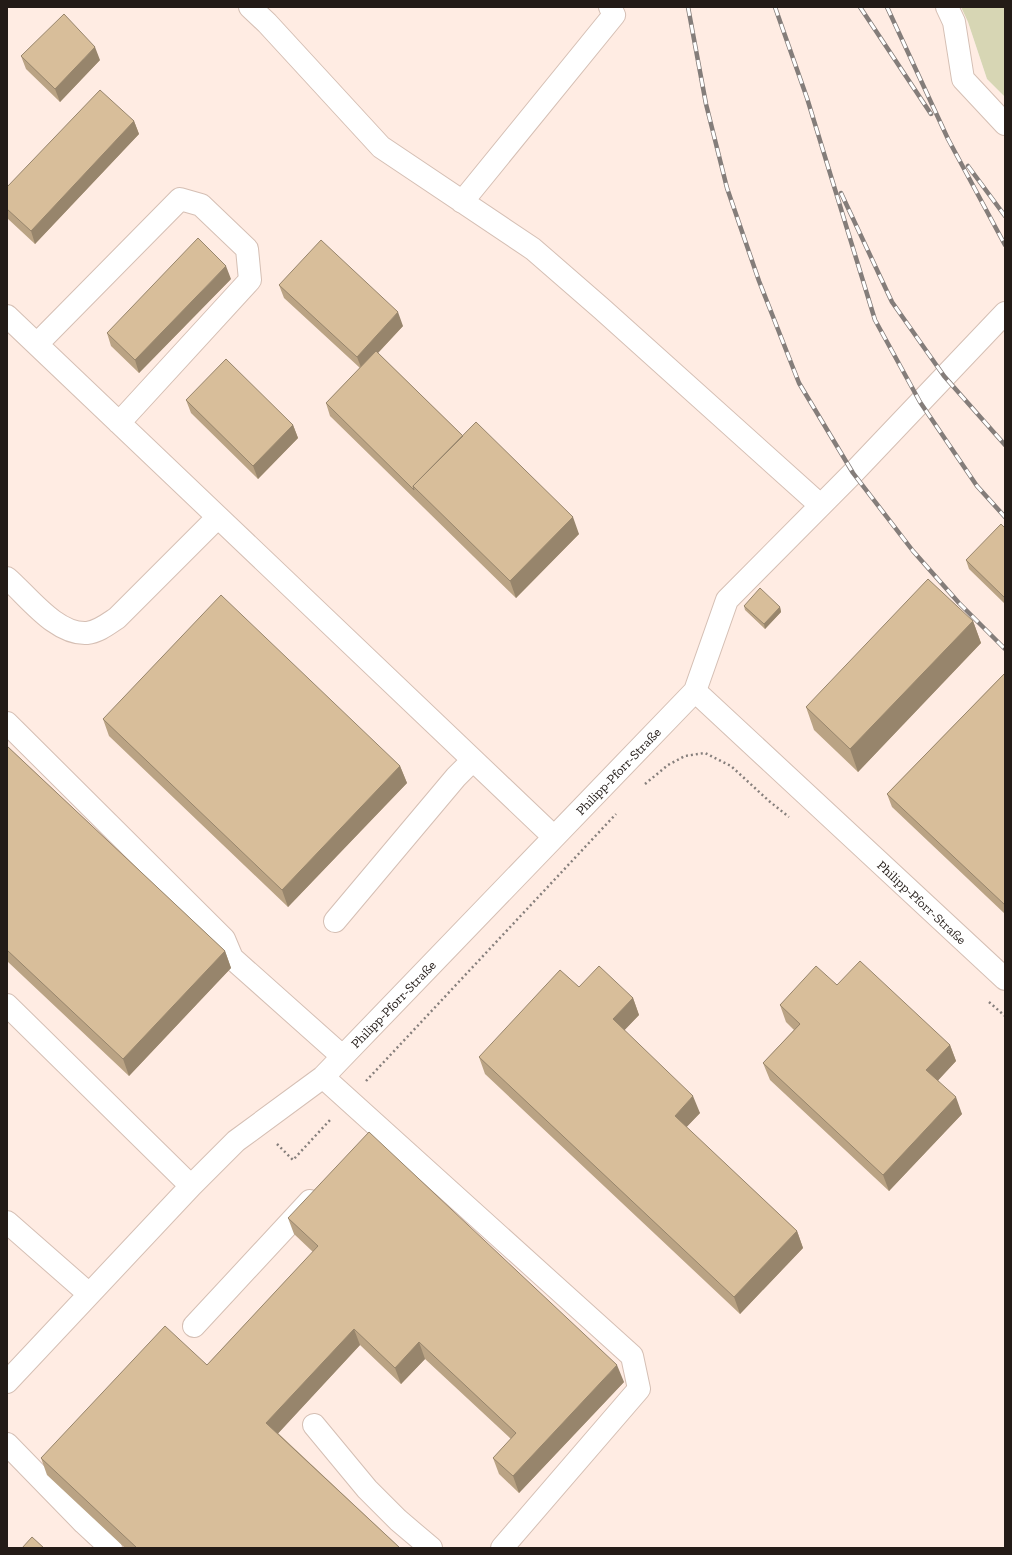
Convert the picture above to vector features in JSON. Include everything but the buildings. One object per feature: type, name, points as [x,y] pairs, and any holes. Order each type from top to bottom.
[{"type":"street","points":[[250,7],[267,23],[381,147],[533,249],[820,505]]},
{"type":"street","points":[[462,202],[614,15],[610,7]]},
{"type":"street","points":[[947,7],[954,22],[963,79],[1005,124]]},
{"type":"street","points":[[36,344],[180,199],[201,205],[247,249],[250,280],[119,423]]},
{"type":"street","points":[[695,692],[727,600],[1005,313]]},
{"type":"street","points":[[7,316],[554,837]]},
{"type":"street","points":[[7,578],[47,616],[68,630],[87,633],[101,628],[117,618],[218,517]]},
{"type":"street","name":"Philipp-Pforr-Straße","points":[[7,1382],[191,1186],[236,1141],[323,1077],[695,692],[1005,979]]},
{"type":"street","points":[[7,723],[224,939],[232,958],[342,1056]]},
{"type":"street","points":[[335,921],[456,777],[473,760]]},
{"type":"street","points":[[7,1005],[191,1186]]},
{"type":"street","points":[[323,1077],[348,1100],[374,1133],[632,1356],[639,1389],[502,1548]]},
{"type":"street","points":[[194,1326],[324,1186]]},
{"type":"street","points":[[7,1222],[89,1294]]},
{"type":"street","points":[[314,1425],[367,1489],[398,1520],[431,1548]]},
{"type":"street","points":[[7,1444],[84,1523],[111,1548]]},
{"type":"path","points":[[641,788],[668,765],[685,756],[705,753],[731,766],[792,820]]},
{"type":"path","points":[[258,1125],[293,1160],[621,809]]},
{"type":"path","points":[[988,1000],[1005,1016]]},
{"type":"shaded area","points":[[7,7],[961,7],[968,22],[987,79],[1005,97],[1005,1548],[7,1548]]},
{"type":"green space","points":[[961,7],[1005,7],[1005,97],[987,79],[968,22]]},
{"type":"railway","points":[[688,7],[706,104],[727,188],[759,281],[799,383],[853,473],[913,551],[959,603],[1005,649]]},
{"type":"railway","points":[[775,7],[807,98],[875,320],[920,402],[977,486],[1005,517]]},
{"type":"railway","points":[[860,7],[931,114]]},
{"type":"railway","points":[[887,7],[948,139],[1005,245]]},
{"type":"railway","points":[[968,166],[1005,216]]},
{"type":"railway","points":[[841,193],[892,302],[944,376],[1005,445]]}]
